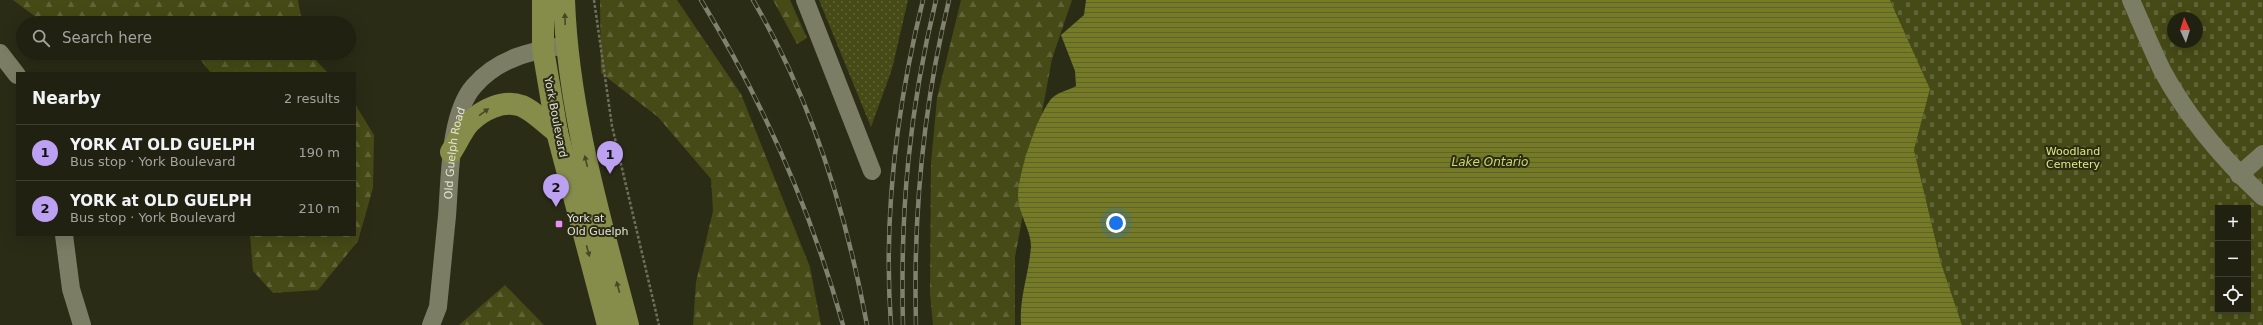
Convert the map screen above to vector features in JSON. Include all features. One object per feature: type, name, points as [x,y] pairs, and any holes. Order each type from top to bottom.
[{"type":"main road","name":"York Boulevard","points":[[543,0],[544,49],[557,132],[608,325]]},
{"type":"main road","name":"York Boulevard","points":[[564,0],[566,45],[584,153],[628,325]]},
{"type":"main road","points":[[452,152],[468,124],[489,108],[500,105],[513,104],[523,107],[557,132]]},
{"type":"street","points":[[805,0],[872,171]]},
{"type":"street","points":[[2131,0],[2162,69],[2177,96],[2203,134],[2239,174],[2263,197]]},
{"type":"street","name":"Old Guelph Road","points":[[430,325],[438,307],[452,152],[462,109],[473,87],[489,72],[508,59],[544,49],[566,45]]},
{"type":"street","points":[[0,53],[16,74]]},
{"type":"street","points":[[2239,174],[2263,154]]},
{"type":"street","points":[[64,236],[71,289],[82,325]]},
{"type":"path","points":[[594,0],[612,126],[659,325]]},
{"type":"green space","points":[[13,0],[298,0],[301,16],[35,16]]},
{"type":"green space","points":[[600,0],[677,0],[741,94],[810,267],[821,325],[693,325],[696,282],[713,211],[711,179],[658,117],[601,73]]},
{"type":"green space","points":[[773,0],[790,0],[807,38],[797,44]]},
{"type":"green space","points":[[819,0],[908,0],[892,69],[871,127]]},
{"type":"green space","points":[[961,0],[1072,0],[1052,59],[1015,257],[1015,325],[933,325],[930,293],[931,163],[937,98]]},
{"type":"green space","name":"Woodland Cemetery","points":[[1890,0],[2263,0],[2263,325],[1962,325],[1941,263],[1914,150],[1930,89]]},
{"type":"green space","points":[[201,60],[316,60],[327,72],[210,72]]},
{"type":"green space","points":[[356,106],[374,135],[373,188],[358,241],[318,290],[273,293],[253,271],[250,236],[356,236]]},
{"type":"green space","points":[[505,285],[544,325],[459,325]]},
{"type":"water","name":"Lake Ontario","points":[[1086,0],[1890,0],[1930,89],[1914,150],[1941,263],[1962,325],[1021,325],[1021,305],[1031,246],[1018,196],[1021,174],[1034,131],[1051,99],[1059,93],[1076,86],[1075,71],[1061,35],[1084,15]]},
{"type":"railway","points":[[701,0],[745,78],[765,117],[783,158],[816,240],[843,325]]},
{"type":"railway","points":[[753,0],[793,77],[824,158],[849,241],[867,325]]},
{"type":"railway","points":[[891,325],[889,243],[894,161],[906,80],[923,0]]},
{"type":"railway","points":[[903,325],[903,242],[908,161],[919,81],[936,0]]},
{"type":"railway","points":[[916,325],[915,284],[918,202],[926,121],[932,80],[949,0]]},
{"type":"place","name":"YORK AT OLD GUELPH","points":[[610,174]]},
{"type":"place","name":"YORK at OLD GUELPH","points":[[556,207]]},
{"type":"place","name":"York at Old Guelph","points":[[559,224]]}]
